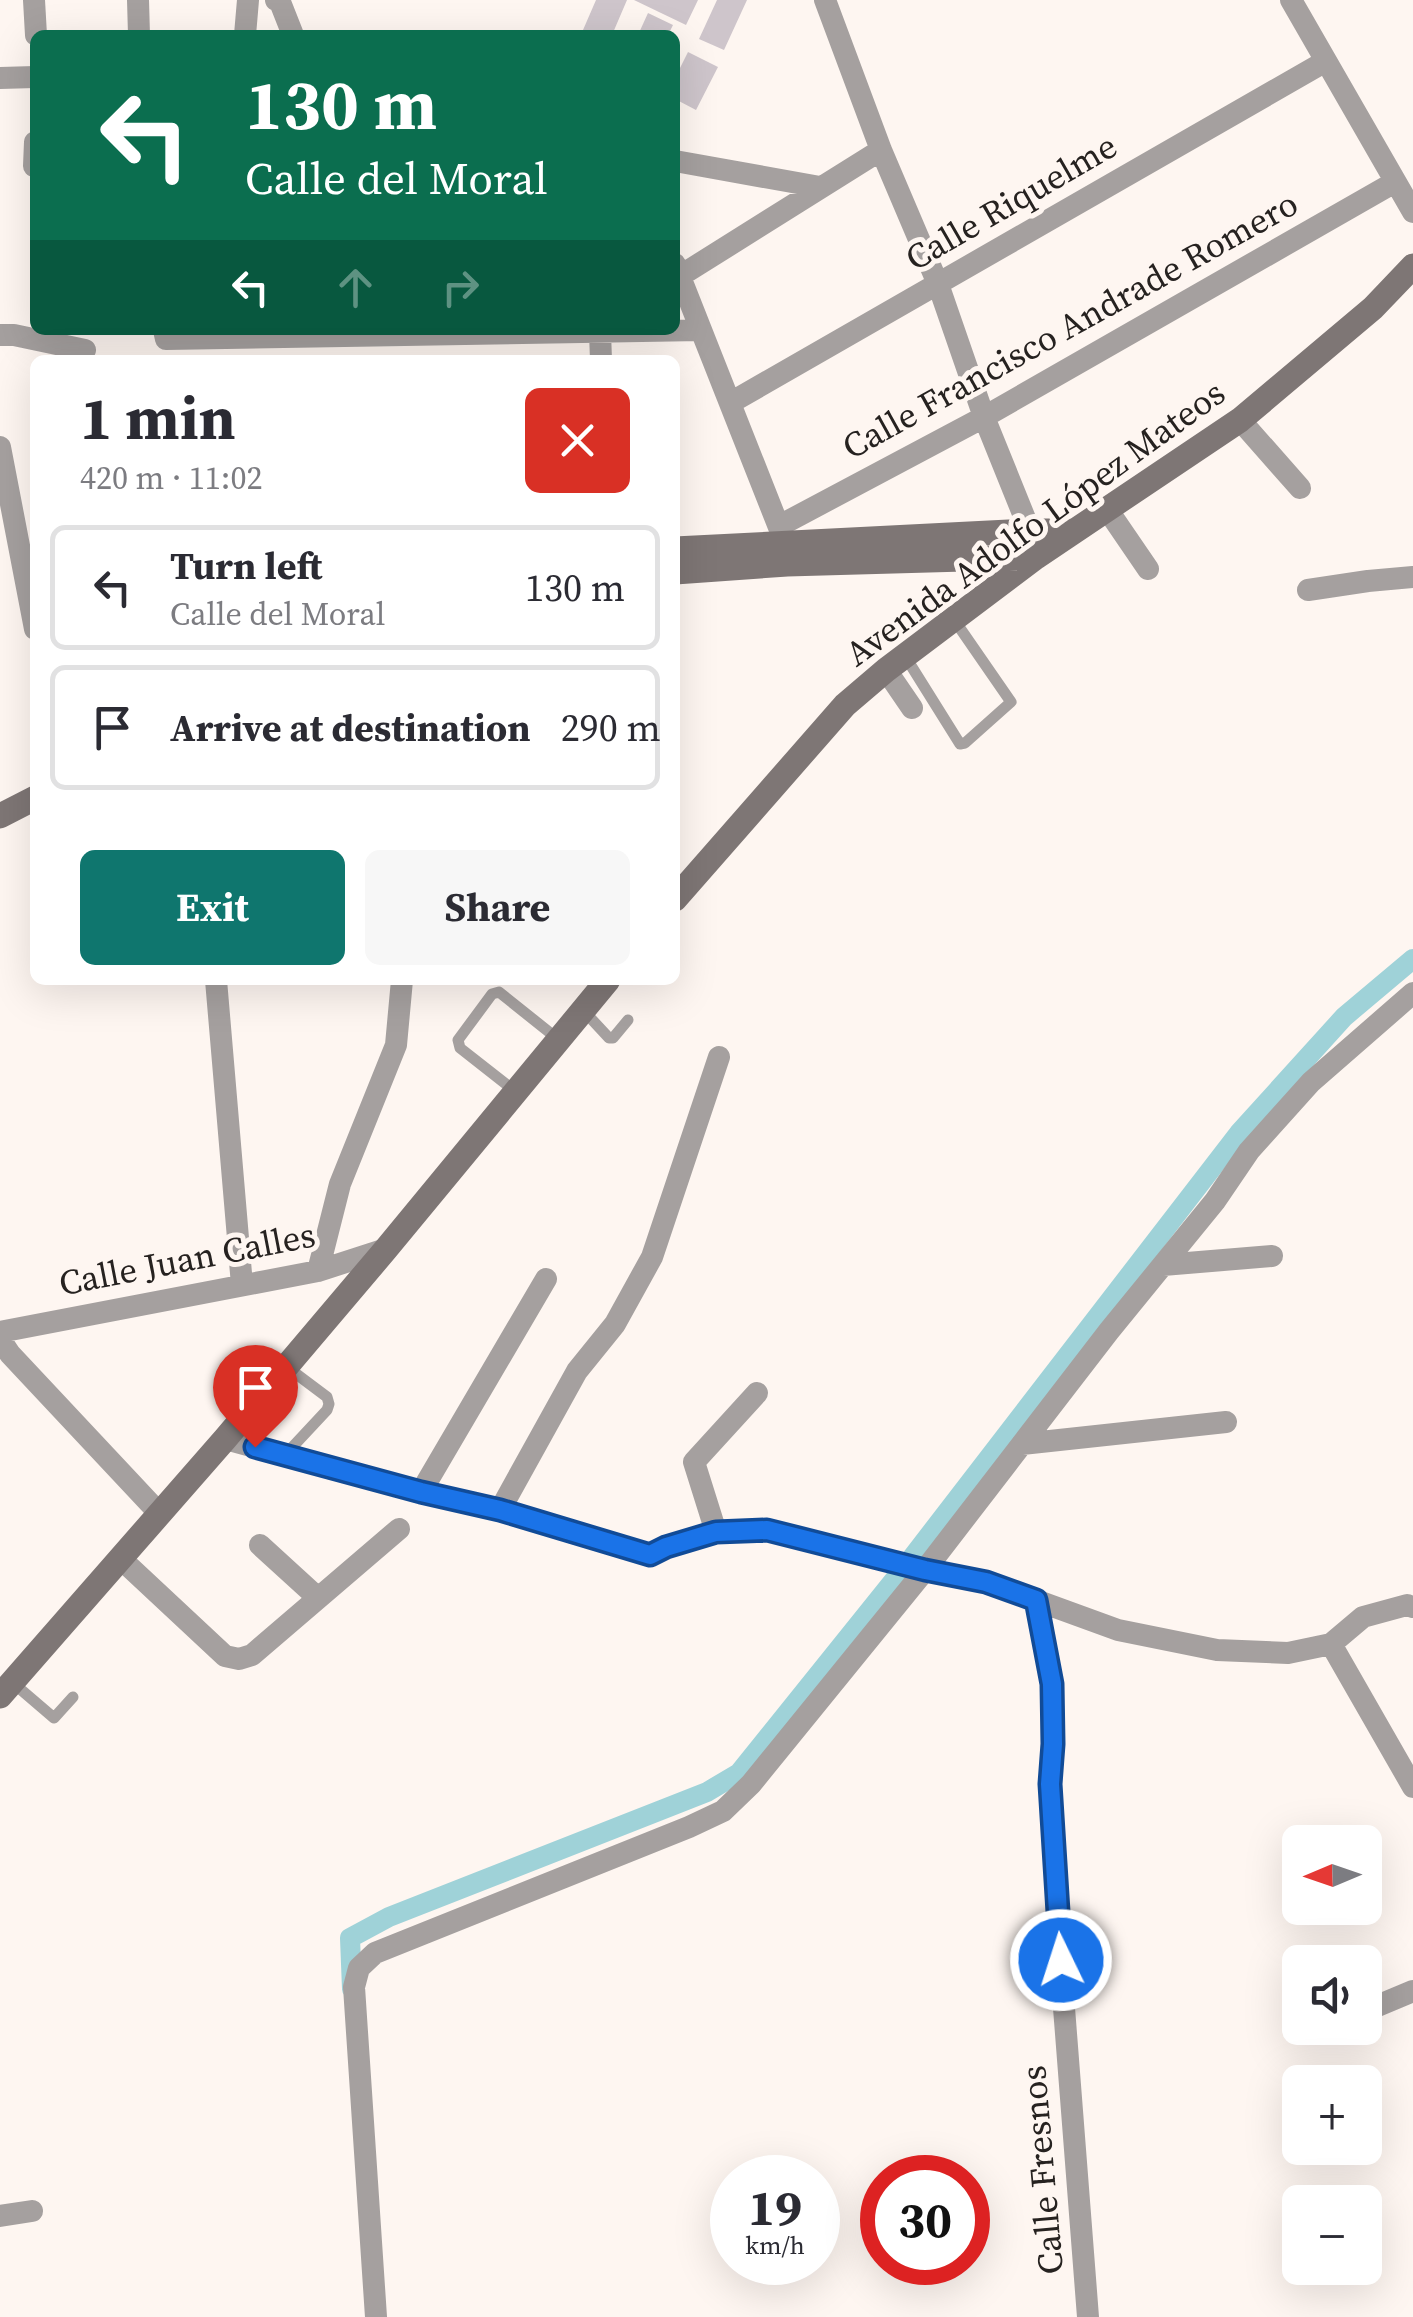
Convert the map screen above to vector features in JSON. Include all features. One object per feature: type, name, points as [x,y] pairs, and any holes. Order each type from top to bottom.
[{"type":"main road","name":"Avenida Adolfo López Mateos","points":[[680,893],[845,705],[1036,557],[1240,420],[1373,308],[1413,266]]},
{"type":"main road","points":[[680,548],[782,534],[1073,532]]},
{"type":"main road","points":[[680,572],[787,564],[1036,557]]},
{"type":"main road","points":[[0,816],[30,801]]},
{"type":"main road","points":[[6,1689],[225,1439],[604,985]]},
{"type":"street","points":[[34,0],[36,30]]},
{"type":"street","points":[[138,0],[140,30]]},
{"type":"street","points":[[245,30],[248,0]]},
{"type":"street","points":[[276,0],[291,30]]},
{"type":"street","points":[[825,0],[938,284],[984,417],[1030,531],[1036,557]]},
{"type":"street","points":[[1291,0],[1413,212]]},
{"type":"street","name":"Calle Riquelme","points":[[730,403],[1326,62]]},
{"type":"street","points":[[0,78],[30,77]]},
{"type":"street","points":[[680,268],[882,150]]},
{"type":"street","points":[[680,162],[820,187]]},
{"type":"street","name":"Calle Francisco Andrade Romero","points":[[782,534],[1395,182]]},
{"type":"street","points":[[680,278],[782,534]]},
{"type":"street","points":[[680,330],[701,330]]},
{"type":"street","points":[[0,335],[84,350]]},
{"type":"street","points":[[1240,420],[1300,488]]},
{"type":"street","points":[[0,447],[30,604]]},
{"type":"street","points":[[1107,509],[1148,569]]},
{"type":"street","points":[[1308,590],[1413,577]]},
{"type":"street","points":[[896,663],[912,708]]},
{"type":"street","points":[[216,985],[242,1286]]},
{"type":"street","points":[[318,1271],[340,1184],[396,1045],[402,985]]},
{"type":"street","points":[[376,2317],[354,1987],[359,1968],[375,1953],[689,1828],[723,1810],[751,1784],[914,1567],[1022,1444],[1249,1151],[1310,1082],[1413,992]]},
{"type":"street","points":[[493,1508],[577,1371],[614,1324],[652,1258],[720,1057]]},
{"type":"street","name":"Calle Juan Calles","points":[[0,1335],[318,1271],[386,1249]]},
{"type":"street","points":[[1163,1264],[1272,1256]]},
{"type":"street","points":[[428,1494],[546,1278]]},
{"type":"street","points":[[0,1335],[10,1354],[159,1513]]},
{"type":"street","points":[[716,1532],[694,1462],[757,1393]]},
{"type":"street","points":[[1022,1444],[1226,1422]]},
{"type":"street","points":[[225,1439],[493,1508],[650,1555],[716,1532],[767,1530],[986,1582],[1118,1630],[1218,1650],[1288,1653],[1331,1644],[1363,1617],[1407,1605],[1413,1607]]},
{"type":"street","points":[[120,1558],[225,1656],[239,1659],[252,1655],[399,1529]]},
{"type":"street","points":[[260,1545],[318,1598]]},
{"type":"street","name":"Calle Fresnos","points":[[1036,1600],[1052,1684],[1051,1803],[1088,2317]]},
{"type":"street","points":[[1331,1644],[1413,1786]]},
{"type":"street","points":[[1382,2004],[1413,1991]]},
{"type":"street","points":[[0,2216],[32,2210]]},
{"type":"lane","points":[[896,663],[960,744],[965,744],[1011,702],[953,618]]},
{"type":"lane","points":[[517,1093],[460,1048],[458,1040],[492,994],[499,992],[558,1040]]},
{"type":"lane","points":[[583,1010],[610,1038],[628,1020]]},
{"type":"lane","points":[[285,1455],[329,1404],[327,1397],[286,1367]]},
{"type":"lane","points":[[6,1689],[54,1718],[73,1697]]},
{"type":"building","points":[[596,0],[627,0],[614,30],[583,30]]},
{"type":"building","points":[[634,0],[698,0],[686,25]]},
{"type":"building","points":[[717,0],[747,0],[724,50],[699,39]]},
{"type":"building","points":[[648,13],[673,25],[670,30],[640,30]]},
{"type":"building","points":[[688,52],[718,67],[696,110],[680,102],[680,68]]},
{"type":"waterway","points":[[352,1989],[350,1938],[389,1917],[707,1792],[739,1773],[907,1564],[1239,1133],[1344,1017],[1413,959]]},
{"type":"route","points":[[255,1447],[500,1510],[650,1555],[716,1532],[767,1530],[986,1582],[1036,1600],[1052,1684],[1050,1784],[1061,1960]]}]
